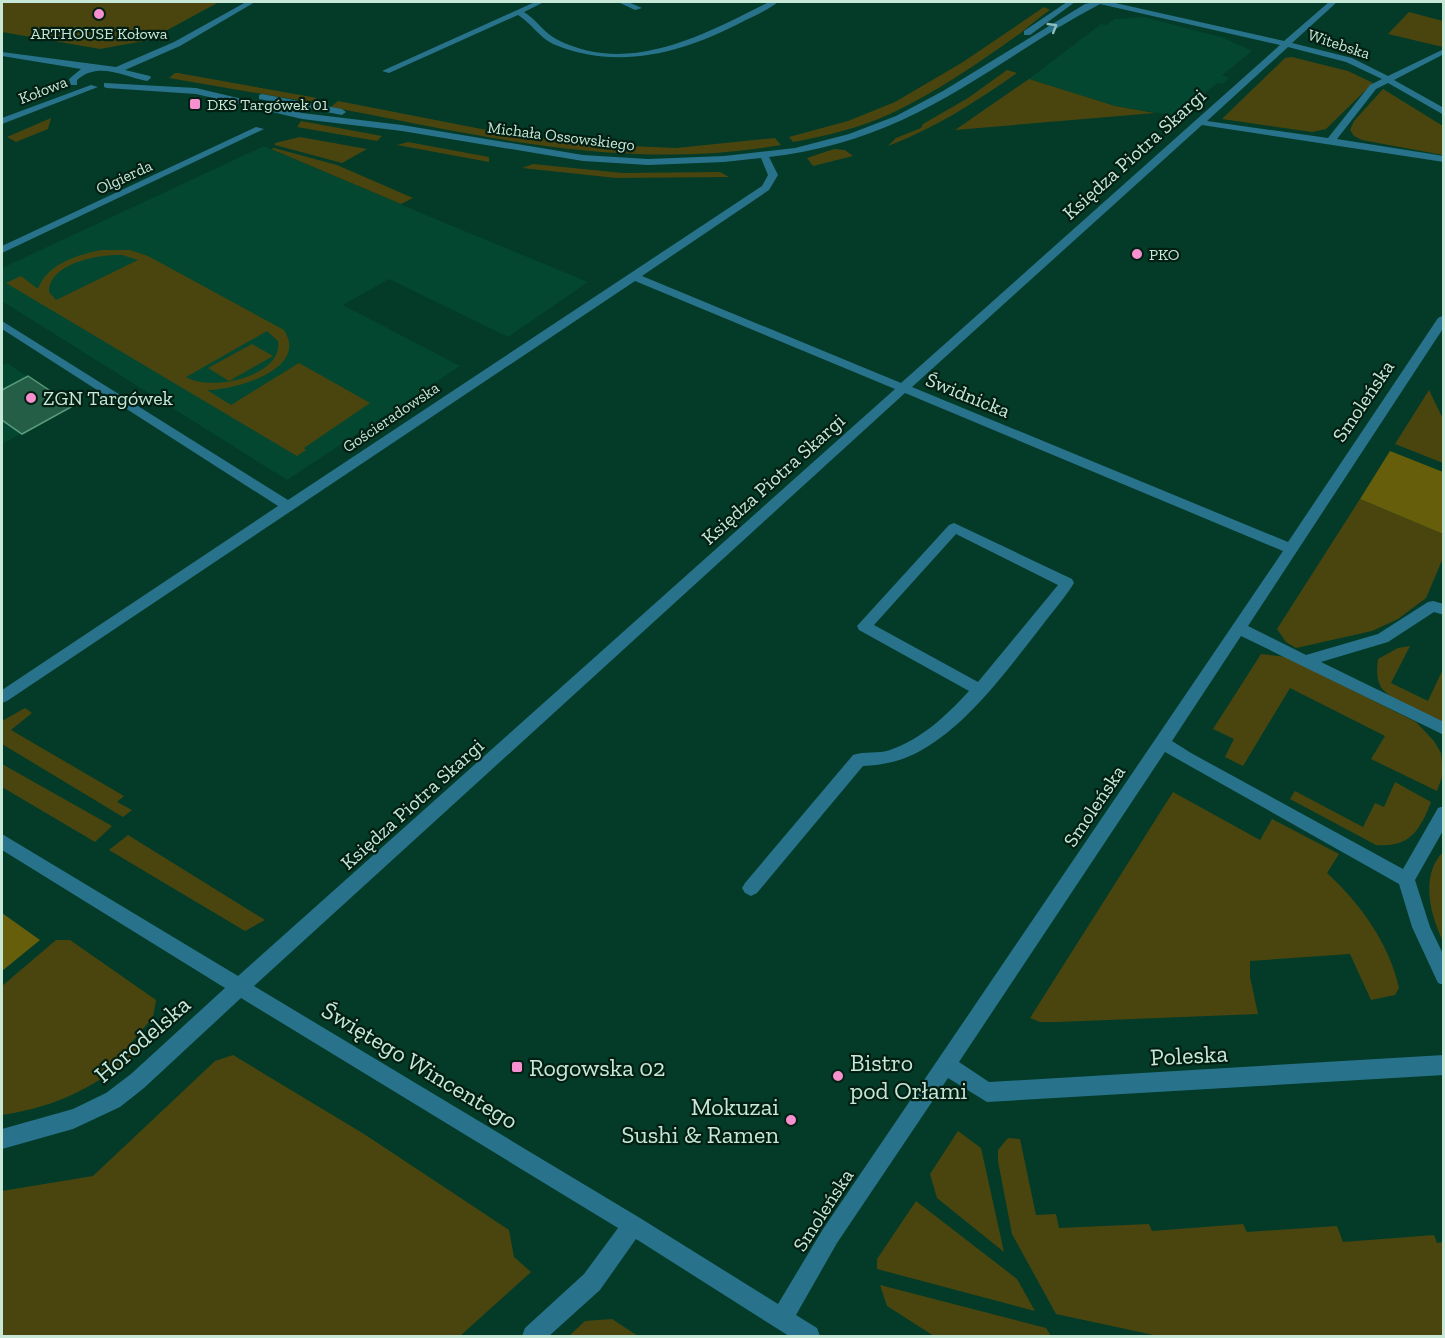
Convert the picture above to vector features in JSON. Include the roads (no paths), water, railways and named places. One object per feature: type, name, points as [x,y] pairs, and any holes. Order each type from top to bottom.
[{"type":"street","points":[[107,85],[120,78],[120,71],[177,44],[251,2]]},
{"type":"street","points":[[386,71],[540,2]]},
{"type":"street","points":[[622,2],[638,8]]},
{"type":"street","points":[[518,12],[525,15],[540,33],[569,47],[607,53],[640,54],[685,45],[774,2]]},
{"type":"street","name":"Michała Ossowskiego","points":[[985,68],[1071,2]]},
{"type":"street","name":"Witebska","points":[[1087,2],[1102,2],[1217,27],[1349,60],[1386,78],[1443,112]]},
{"type":"street","name":"Michała Ossowskiego","points":[[94,87],[107,85],[196,91],[302,116],[402,128],[538,152],[607,159],[683,162],[795,151],[852,136],[879,126],[936,99],[1088,6],[1102,2]]},
{"type":"street","name":"Witebska","points":[[1135,2],[1217,27]]},
{"type":"street","name":"Księdza Piotra Skargi","points":[[240,988],[323,909],[1333,2]]},
{"type":"street","points":[[1331,140],[1373,87],[1386,78],[1443,51]]},
{"type":"street","name":"Michała Ossowskiego","points":[[2,54],[120,71],[380,119],[402,128]]},
{"type":"street","points":[[2,60],[47,68],[74,80],[80,86],[94,87]]},
{"type":"street","name":"Kołowa","points":[[2,113],[74,80],[94,68]]},
{"type":"street","name":"Kołowa","points":[[2,121],[94,87]]},
{"type":"street","points":[[1198,122],[1331,140],[1443,159]]},
{"type":"street","name":"Olgierda","points":[[2,250],[259,129]]},
{"type":"street","name":"Gościeradowska","points":[[2,697],[766,188],[773,175],[764,155]]},
{"type":"street","name":"Świdnicka","points":[[633,276],[1289,548]]},
{"type":"street","name":"Smoleńska","points":[[782,1319],[830,1236],[1443,318]]},
{"type":"street","points":[[2,324],[287,506]]},
{"type":"street","points":[[752,888],[859,760],[892,756],[921,743],[952,720],[980,690],[1067,583],[954,528],[864,626],[980,690]]},
{"type":"street","points":[[1308,660],[1383,638],[1433,606],[1443,610]]},
{"type":"street","points":[[1238,628],[1308,660],[1443,729]]},
{"type":"street","points":[[1162,742],[1185,758],[1406,879],[1421,927],[1443,977]]},
{"type":"street","points":[[1406,879],[1443,813]]},
{"type":"street","name":"Świętego Wincentego","points":[[2,841],[240,988],[633,1225],[809,1336]]},
{"type":"street","name":"Horodelska","points":[[2,1139],[64,1123],[113,1100],[139,1080],[172,1047],[240,988]]},
{"type":"street","name":"Poleska","points":[[945,1064],[987,1092],[1443,1065]]},
{"type":"street","points":[[533,1336],[592,1282],[633,1225]]},
{"type":"place","name":"ARTHOUSE Kołowa","points":[[99,14]]},
{"type":"place","name":"DKS Targówek 01","points":[[195,104]]},
{"type":"place","name":"PKO","points":[[1137,254]]},
{"type":"place","name":"ZGN Targówek","points":[[31,398]]},
{"type":"place","name":"Rogowska 02","points":[[517,1067]]},
{"type":"place","name":"Bistro pod Orłami","points":[[838,1076]]},
{"type":"place","name":"Mokuzai Sushi & Ramen","points":[[791,1120]]}]
